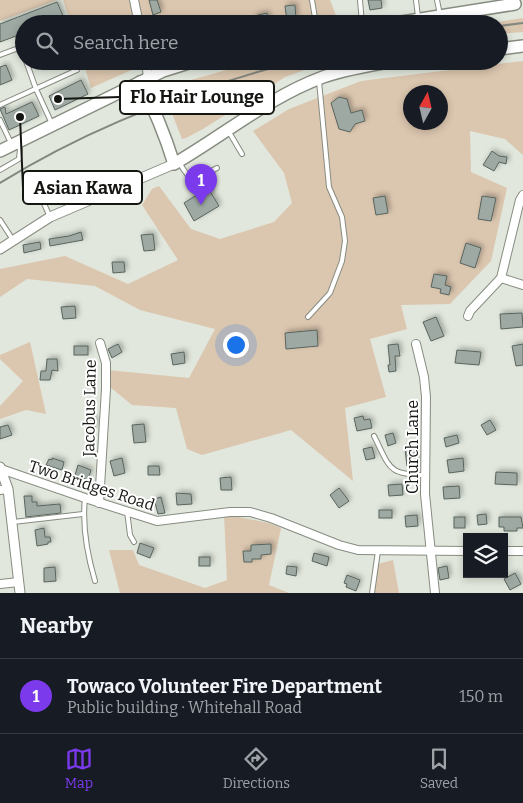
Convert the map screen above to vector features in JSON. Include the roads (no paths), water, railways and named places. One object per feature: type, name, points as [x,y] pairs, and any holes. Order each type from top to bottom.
[{"type":"main road","points":[[446,15],[517,2]]},
{"type":"main road","points":[[508,48],[523,46]]},
{"type":"main road","points":[[0,151],[166,70]]},
{"type":"main road","points":[[144,80],[150,102],[176,162],[277,98],[319,79],[348,70]]},
{"type":"street","points":[[134,0],[137,15]]},
{"type":"street","points":[[144,80],[145,70]]},
{"type":"street","points":[[0,249],[50,217],[176,162]]},
{"type":"street","points":[[468,316],[470,311],[501,278],[520,200],[523,195]]},
{"type":"street","points":[[501,278],[523,285]]},
{"type":"street","name":"Jacobus Lane","points":[[99,503],[106,389],[106,363],[100,343]]},
{"type":"street","name":"Church Lane","points":[[416,344],[424,377],[426,397],[425,475],[435,593]]},
{"type":"street","points":[[1,468],[11,522],[20,593]]},
{"type":"street","name":"Two Bridges Road","points":[[1,468],[99,503],[152,519],[165,521],[230,512],[250,512],[352,549],[378,551],[463,551]]},
{"type":"street","points":[[508,551],[523,551]]},
{"type":"street","points":[[0,584],[18,582]]},
{"type":"lane","points":[[312,0],[314,15]]},
{"type":"lane","points":[[360,0],[361,15]]},
{"type":"lane","points":[[416,0],[418,15]]},
{"type":"lane","points":[[437,0],[440,15]]},
{"type":"lane","points":[[0,55],[15,50]]},
{"type":"lane","points":[[29,70],[52,124]]},
{"type":"lane","points":[[0,105],[77,70]]},
{"type":"lane","points":[[308,317],[330,293],[342,261],[345,241],[342,218],[329,187],[319,79]]},
{"type":"lane","points":[[0,120],[20,150],[19,159],[0,170]]},
{"type":"lane","points":[[227,131],[242,154]]},
{"type":"lane","points":[[176,162],[187,176],[196,180],[217,168]]},
{"type":"lane","points":[[36,186],[50,217]]},
{"type":"lane","points":[[0,220],[13,240]]},
{"type":"lane","points":[[374,436],[392,470],[399,473],[425,475]]},
{"type":"lane","points":[[85,498],[83,514],[87,549],[96,581]]},
{"type":"lane","points":[[127,511],[130,534],[134,542]]},
{"type":"lane","points":[[11,522],[83,514]]},
{"type":"lane","points":[[372,593],[378,551]]},
{"type":"railway","points":[[508,25],[523,23]]},
{"type":"railway","points":[[0,183],[35,162],[107,126],[182,96],[266,70]]},
{"type":"place","name":"Flo Hair Lounge","points":[[58,99]]},
{"type":"place","name":"Asian Kawa","points":[[20,117]]},
{"type":"place","name":"Towaco Volunteer Fire Department","points":[[201,205]]}]
